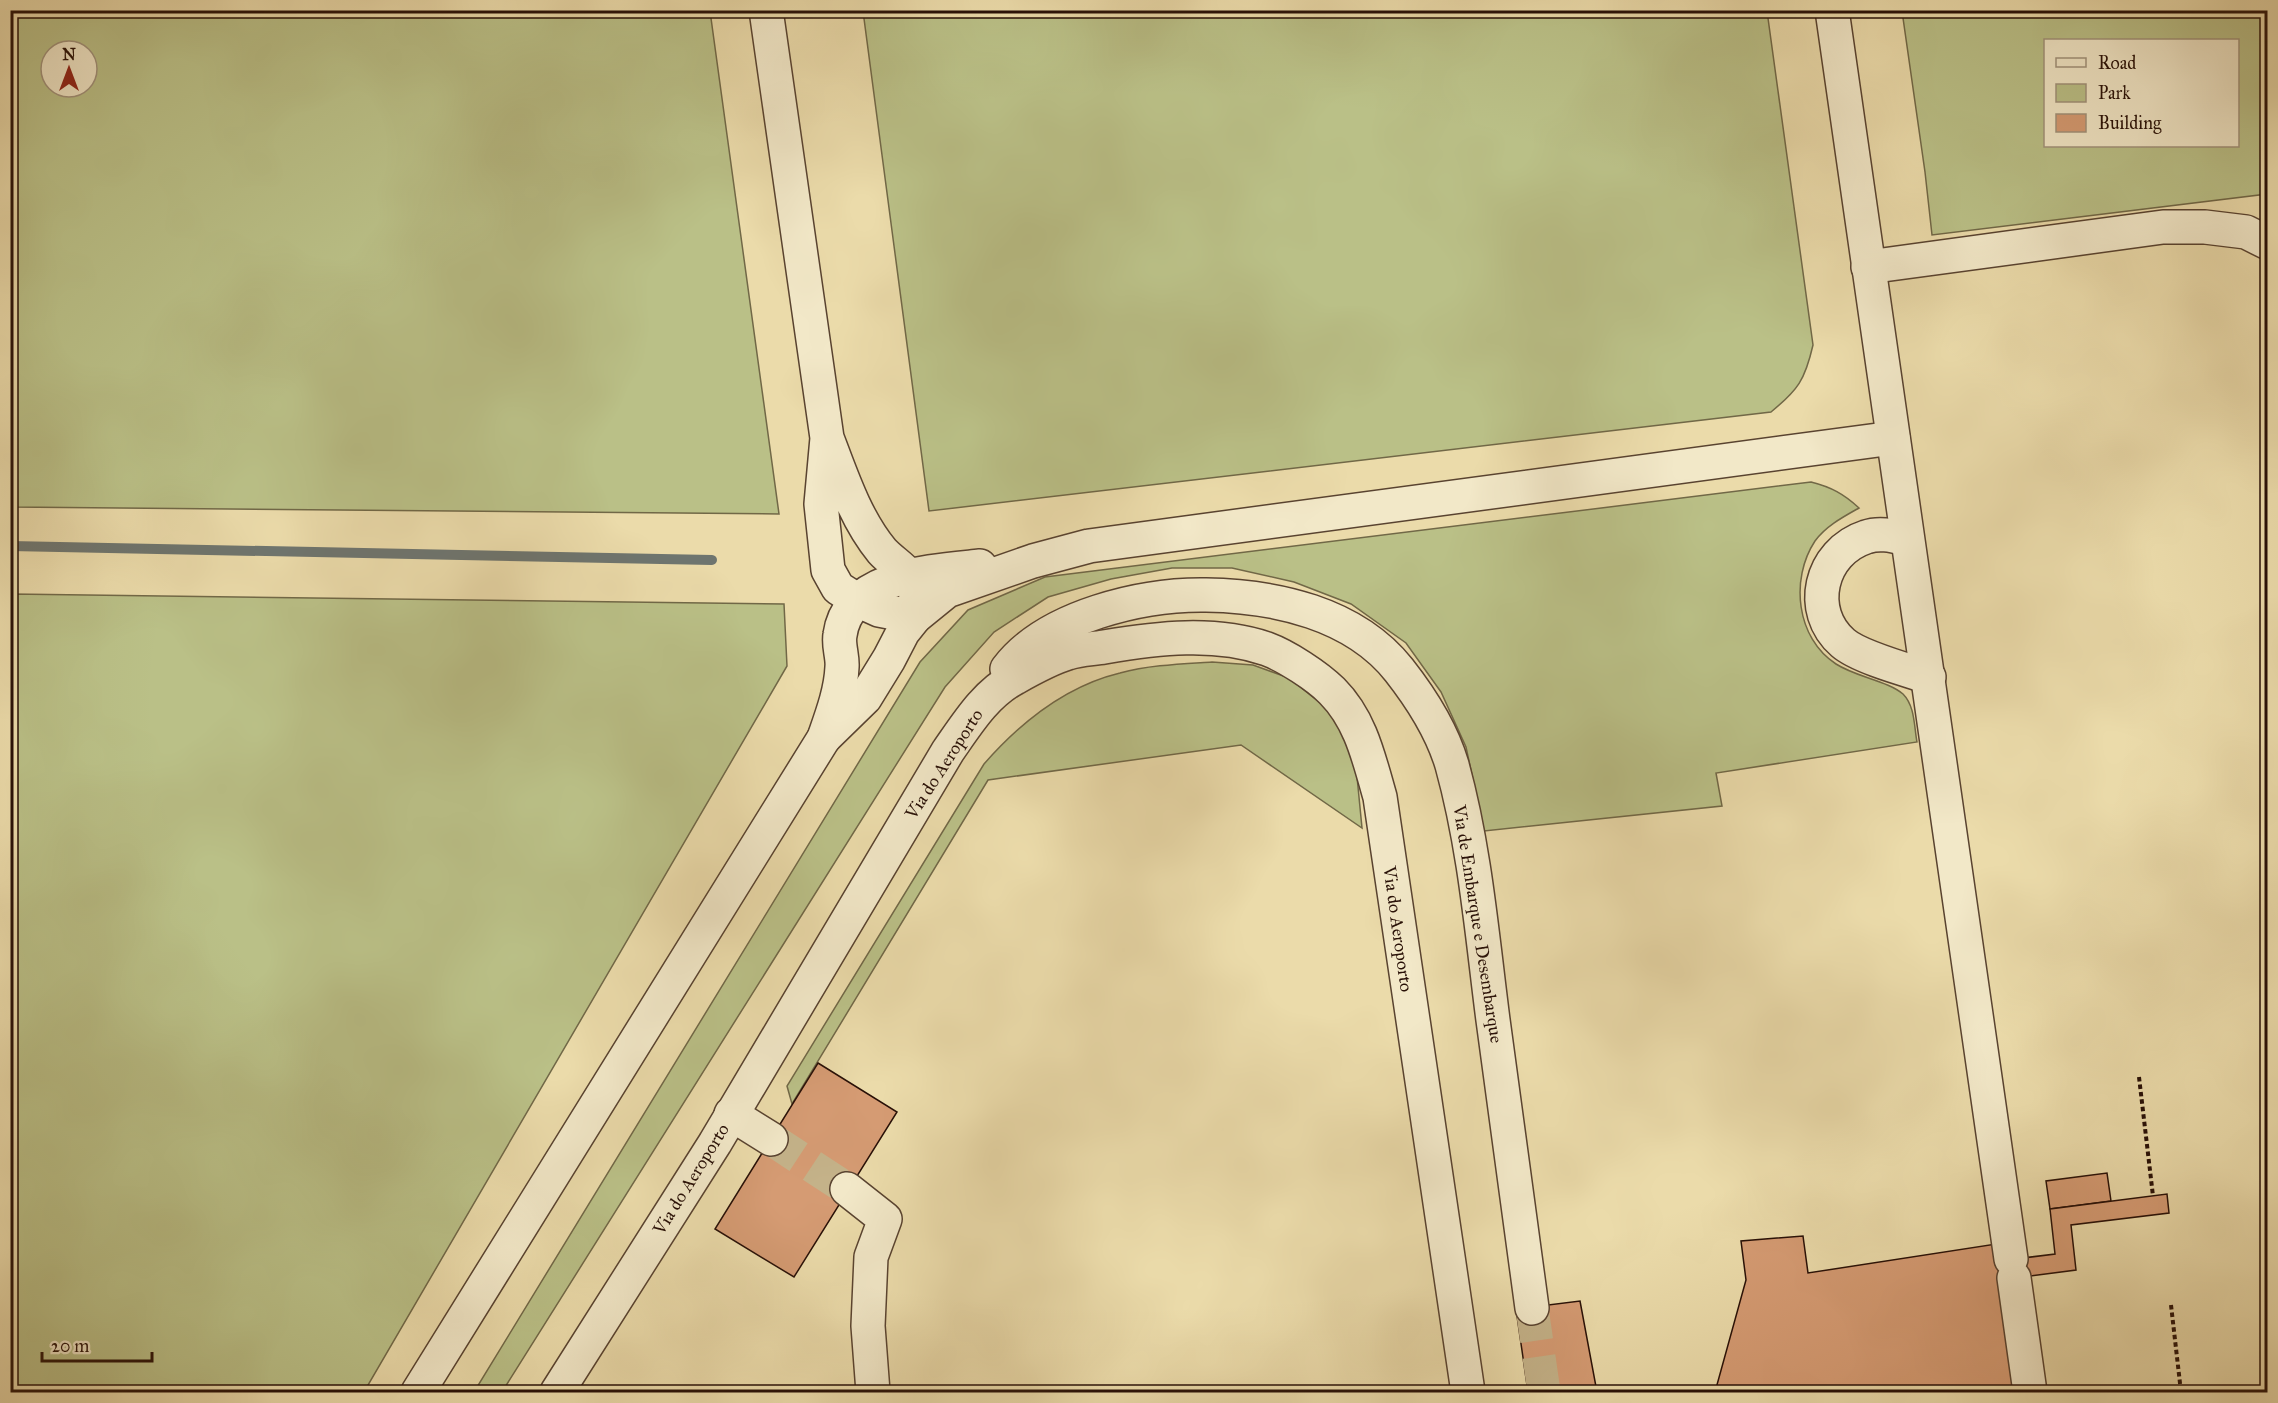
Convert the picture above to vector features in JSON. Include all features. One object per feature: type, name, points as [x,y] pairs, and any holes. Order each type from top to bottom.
[{"type":"street","points":[[766,10],[827,438],[850,499],[864,525],[882,551],[909,577],[917,596],[915,617]]},
{"type":"street","points":[[1832,10],[2030,1392]]},
{"type":"street","points":[[1868,267],[2163,227],[2205,227],[2246,232],[2268,243]]},
{"type":"street","points":[[827,438],[821,504],[828,570],[837,588],[857,600],[879,610],[915,617]]},
{"type":"street","points":[[824,738],[865,698],[903,632],[915,617],[947,591],[1033,561],[1089,546],[1893,438]]},
{"type":"street","points":[[1907,539],[1888,534],[1868,536],[1851,544],[1836,556],[1826,573],[1821,591],[1823,610],[1829,628],[1845,645],[1929,677]]},
{"type":"street","points":[[418,1392],[824,738],[838,695],[843,666],[839,636],[846,616],[857,600],[874,587],[936,571],[1033,561]]},
{"type":"street","name":"Via de Embarque e Desembarque","points":[[981,704],[1016,658],[1064,624],[1131,602],[1178,594],[1224,595],[1275,602],[1321,613],[1365,638],[1398,668],[1429,713],[1451,764],[1472,857],[1532,1308]]},
{"type":"street","name":"Via do Aeroporto","points":[[556,1392],[731,1114],[948,752],[981,704],[1013,678],[1068,653],[1143,640],[1185,637],[1226,640],[1268,649],[1300,667],[1332,690],[1350,713],[1364,741],[1380,797],[1468,1392]]},
{"type":"street","points":[[731,1114],[771,1139]]},
{"type":"street","points":[[847,1189],[885,1219],[871,1257],[868,1326],[873,1392]]},
{"type":"path","points":[[2139,1077],[2153,1196]]},
{"type":"path","points":[[2170,1305],[2181,1392]]},
{"type":"green space","points":[[11,10],[710,11],[779,514],[11,507]]},
{"type":"green space","points":[[863,11],[1767,11],[1813,345],[1807,367],[1794,390],[1771,412],[929,511]]},
{"type":"green space","points":[[1902,11],[2267,11],[2267,194],[1932,235]]},
{"type":"green space","points":[[1811,482],[1837,492],[1859,508],[1824,531],[1815,541],[1807,556],[1800,590],[1805,624],[1812,639],[1836,664],[1903,694],[1912,710],[1917,742],[1716,773],[1722,806],[1484,831],[1466,747],[1441,692],[1406,643],[1351,604],[1294,582],[1232,568],[1172,568],[1111,579],[1048,597],[994,632],[945,687],[502,1392],[474,1392],[920,662],[968,610],[1045,577]]},
{"type":"green space","points":[[11,594],[784,604],[787,666],[364,1392],[11,1392]]},
{"type":"green space","points":[[1212,662],[1253,665],[1289,678],[1334,714],[1355,756],[1362,828],[1241,745],[988,780],[792,1104],[787,1086],[984,764],[998,749],[1045,708],[1100,679],[1143,668]]},
{"type":"building","points":[[818,1063],[897,1112],[794,1277],[715,1229]]},
{"type":"building","points":[[2107,1173],[2111,1201],[2050,1209],[2046,1181]]},
{"type":"building","points":[[2167,1194],[2169,1213],[2071,1225],[2076,1270],[2001,1280],[1999,1261],[2055,1254],[2050,1209]]},
{"type":"building","points":[[1803,1236],[1808,1273],[1996,1244],[2017,1392],[1715,1392],[1746,1280],[1741,1241]]},
{"type":"building","points":[[1580,1301],[1597,1392],[1528,1392],[1516,1309]]},
{"type":"waterway","points":[[10,546],[712,560]]},
{"type":"tunnel","points":[[771,1139],[847,1189]]},
{"type":"tunnel","points":[[1532,1308],[1544,1392]]}]
